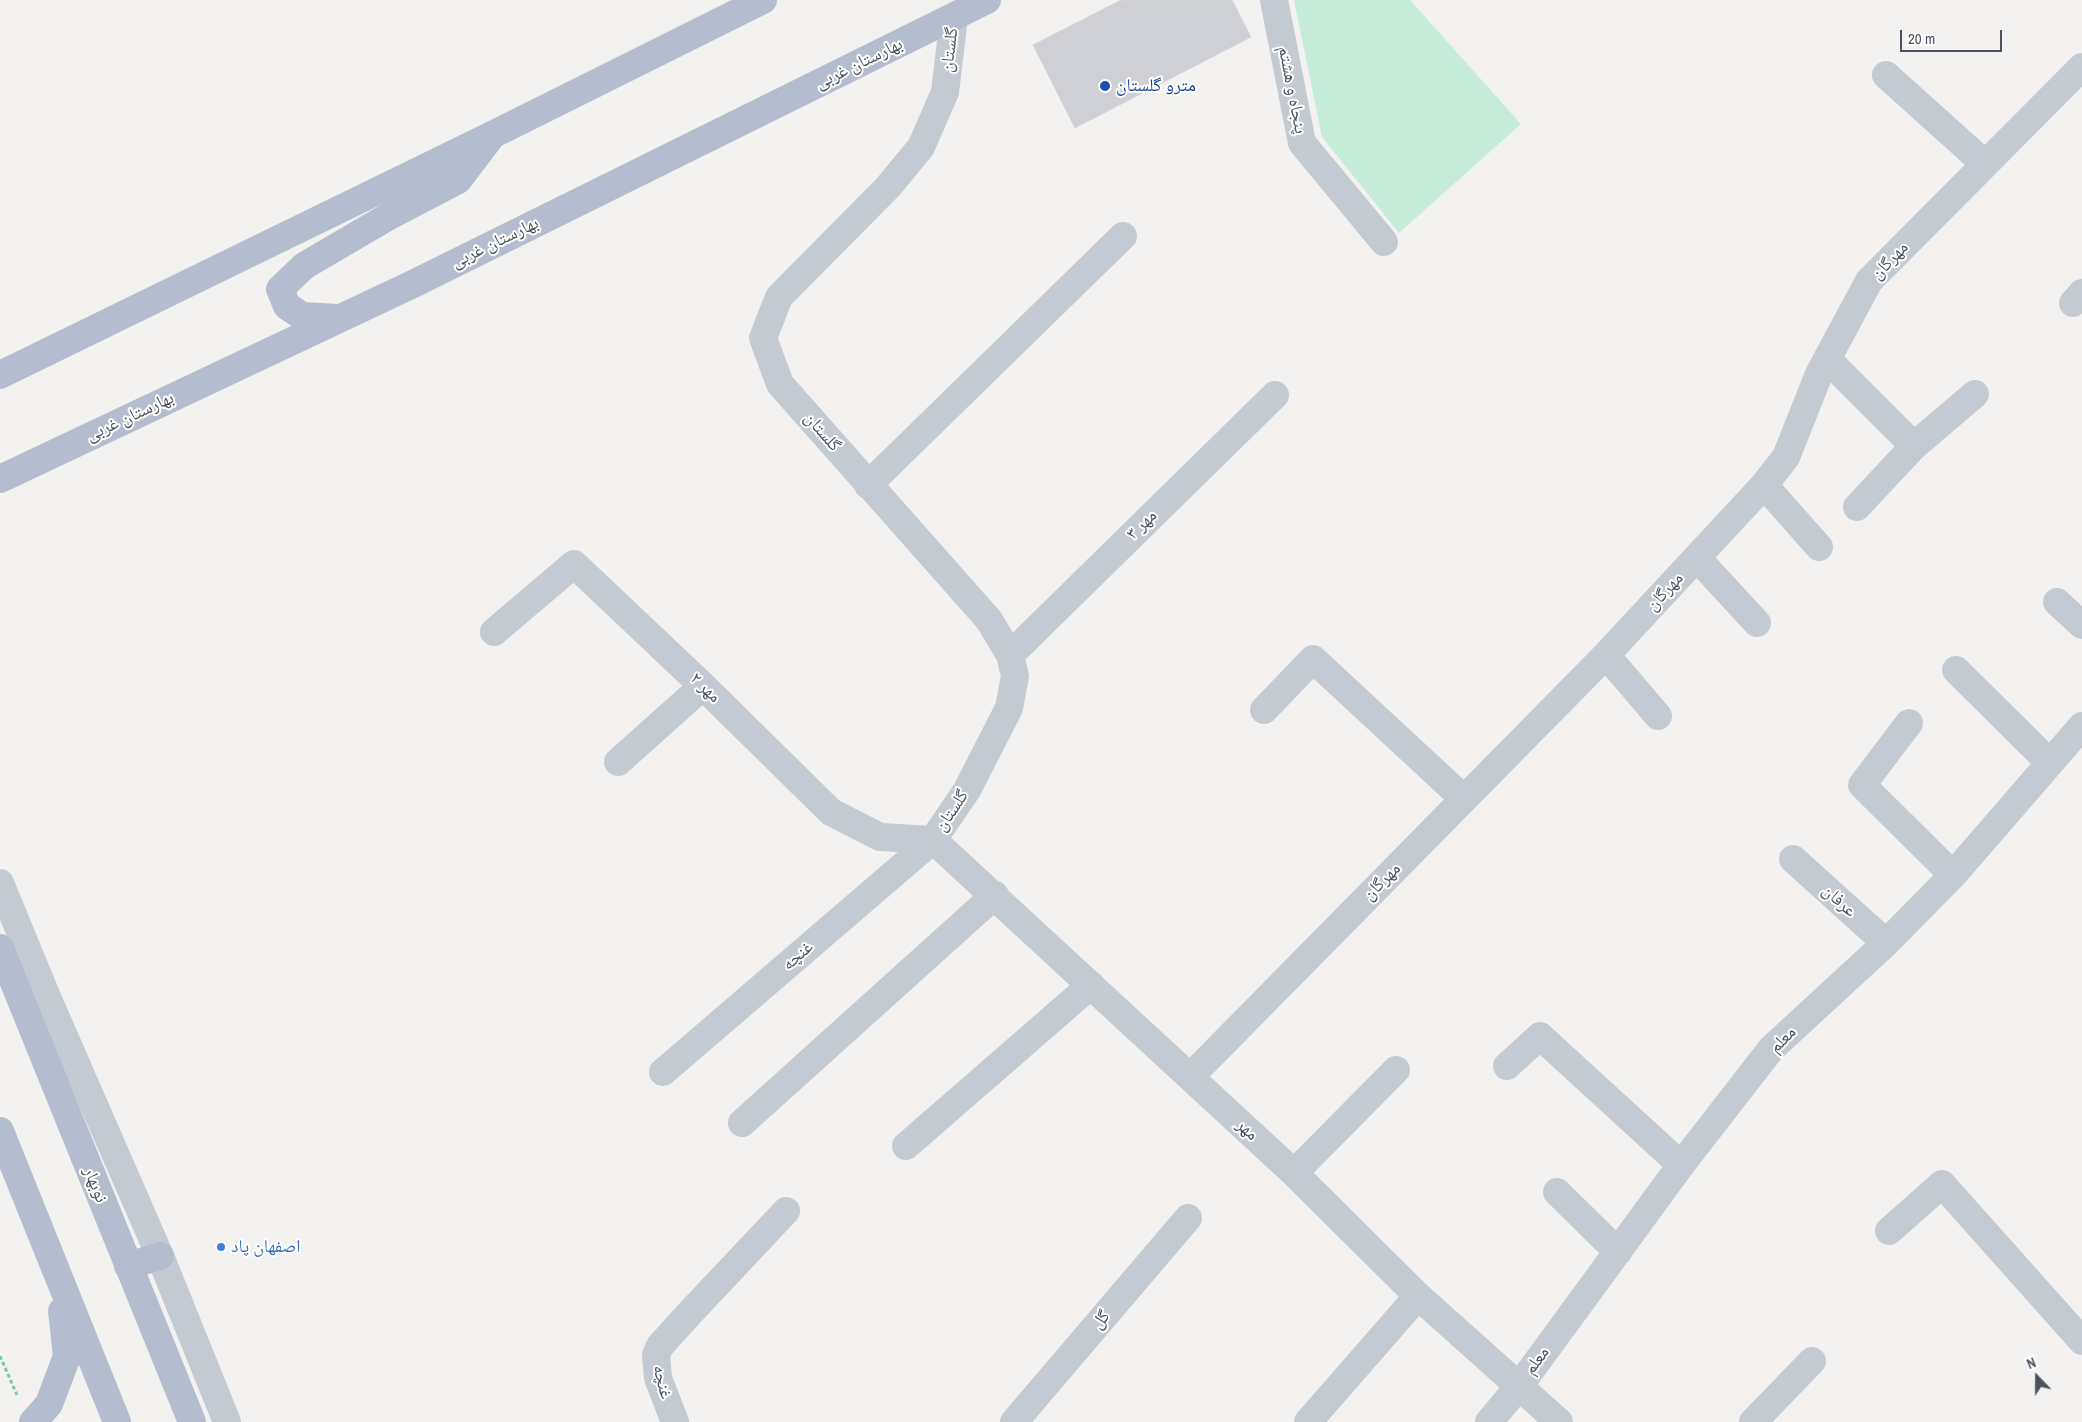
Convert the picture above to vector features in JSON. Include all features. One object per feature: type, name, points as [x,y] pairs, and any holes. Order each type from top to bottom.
[{"type":"main road","points":[[0,376],[763,0]]},
{"type":"main road","name":"بهارستان غربی","points":[[0,479],[342,318],[987,0]]},
{"type":"main road","points":[[342,318],[302,316],[287,306],[280,289],[304,266],[391,215],[458,180],[492,135]]},
{"type":"main road","name":"نوبهار","points":[[2,955],[192,1422]]},
{"type":"main road","points":[[0,1131],[117,1422]]},
{"type":"main road","points":[[128,1266],[160,1256]]},
{"type":"main road","points":[[33,1422],[49,1404],[67,1356],[57,1272]]},
{"type":"street","name":"پنجاه و هشتم","points":[[1274,0],[1302,144],[1384,242]]},
{"type":"street","name":"گلستان","points":[[933,840],[967,790],[1010,708],[1015,676],[1010,655],[989,620],[780,384],[763,338],[778,296],[888,187],[921,147],[945,92],[954,17]]},
{"type":"street","name":"مهرگان","points":[[1190,1077],[1606,655],[1764,485],[1786,457],[1819,374],[1869,281],[2082,67]]},
{"type":"street","points":[[1886,75],[1985,164]]},
{"type":"street","points":[[868,485],[1123,236]]},
{"type":"street","points":[[1827,359],[1914,446]]},
{"type":"street","points":[[1857,506],[1914,446],[1975,394]]},
{"type":"street","name":"مهر ۳","points":[[1010,655],[1275,395]]},
{"type":"street","points":[[1764,485],[1819,547]]},
{"type":"street","points":[[1697,558],[1756,623]]},
{"type":"street","name":"مهر ۲","points":[[494,632],[574,564],[703,686],[830,812],[880,837],[933,840]]},
{"type":"street","points":[[2057,602],[2082,625]]},
{"type":"street","points":[[1606,655],[1658,716]]},
{"type":"street","points":[[1264,710],[1313,659],[1464,799]]},
{"type":"street","points":[[1956,670],[2050,763]]},
{"type":"street","points":[[618,762],[703,686]]},
{"type":"street","points":[[1909,723],[1862,784],[1953,875]]},
{"type":"street","name":"معلم","points":[[1489,1422],[1520,1385],[1680,1165],[1771,1050],[1886,943],[1953,875],[2082,726]]},
{"type":"street","name":"مهر","points":[[933,840],[995,895],[1294,1174],[1418,1296],[1520,1385],[1559,1422]]},
{"type":"street","name":"غنچه","points":[[664,1072],[933,840]]},
{"type":"street","name":"عرفان","points":[[1792,859],[1886,943]]},
{"type":"street","points":[[0,883],[160,1256],[227,1422]]},
{"type":"street","points":[[742,1122],[995,895]]},
{"type":"street","points":[[906,1146],[1092,985]]},
{"type":"street","points":[[1507,1066],[1540,1036],[1680,1165]]},
{"type":"street","points":[[1294,1174],[1396,1070]]},
{"type":"street","points":[[1889,1231],[1942,1184],[2082,1341]]},
{"type":"street","points":[[1557,1192],[1618,1252]]},
{"type":"street","name":"غنچه","points":[[675,1422],[658,1378],[656,1355],[660,1346],[786,1211]]},
{"type":"street","name":"گل","points":[[1014,1422],[1188,1218]]},
{"type":"street","points":[[1308,1422],[1418,1296]]},
{"type":"street","points":[[1753,1422],[1812,1361]]},
{"type":"green space","points":[[1294,0],[1410,0],[1521,124],[1399,233],[1322,137]]},
{"type":"building","name":"مترو گلستان","points":[[1121,0],[1232,0],[1251,37],[1075,128],[1033,45]]},
{"type":"place","name":"مترو گلستان","points":[[1105,86]]},
{"type":"place","name":"اصفهان پاد","points":[[221,1247]]}]
